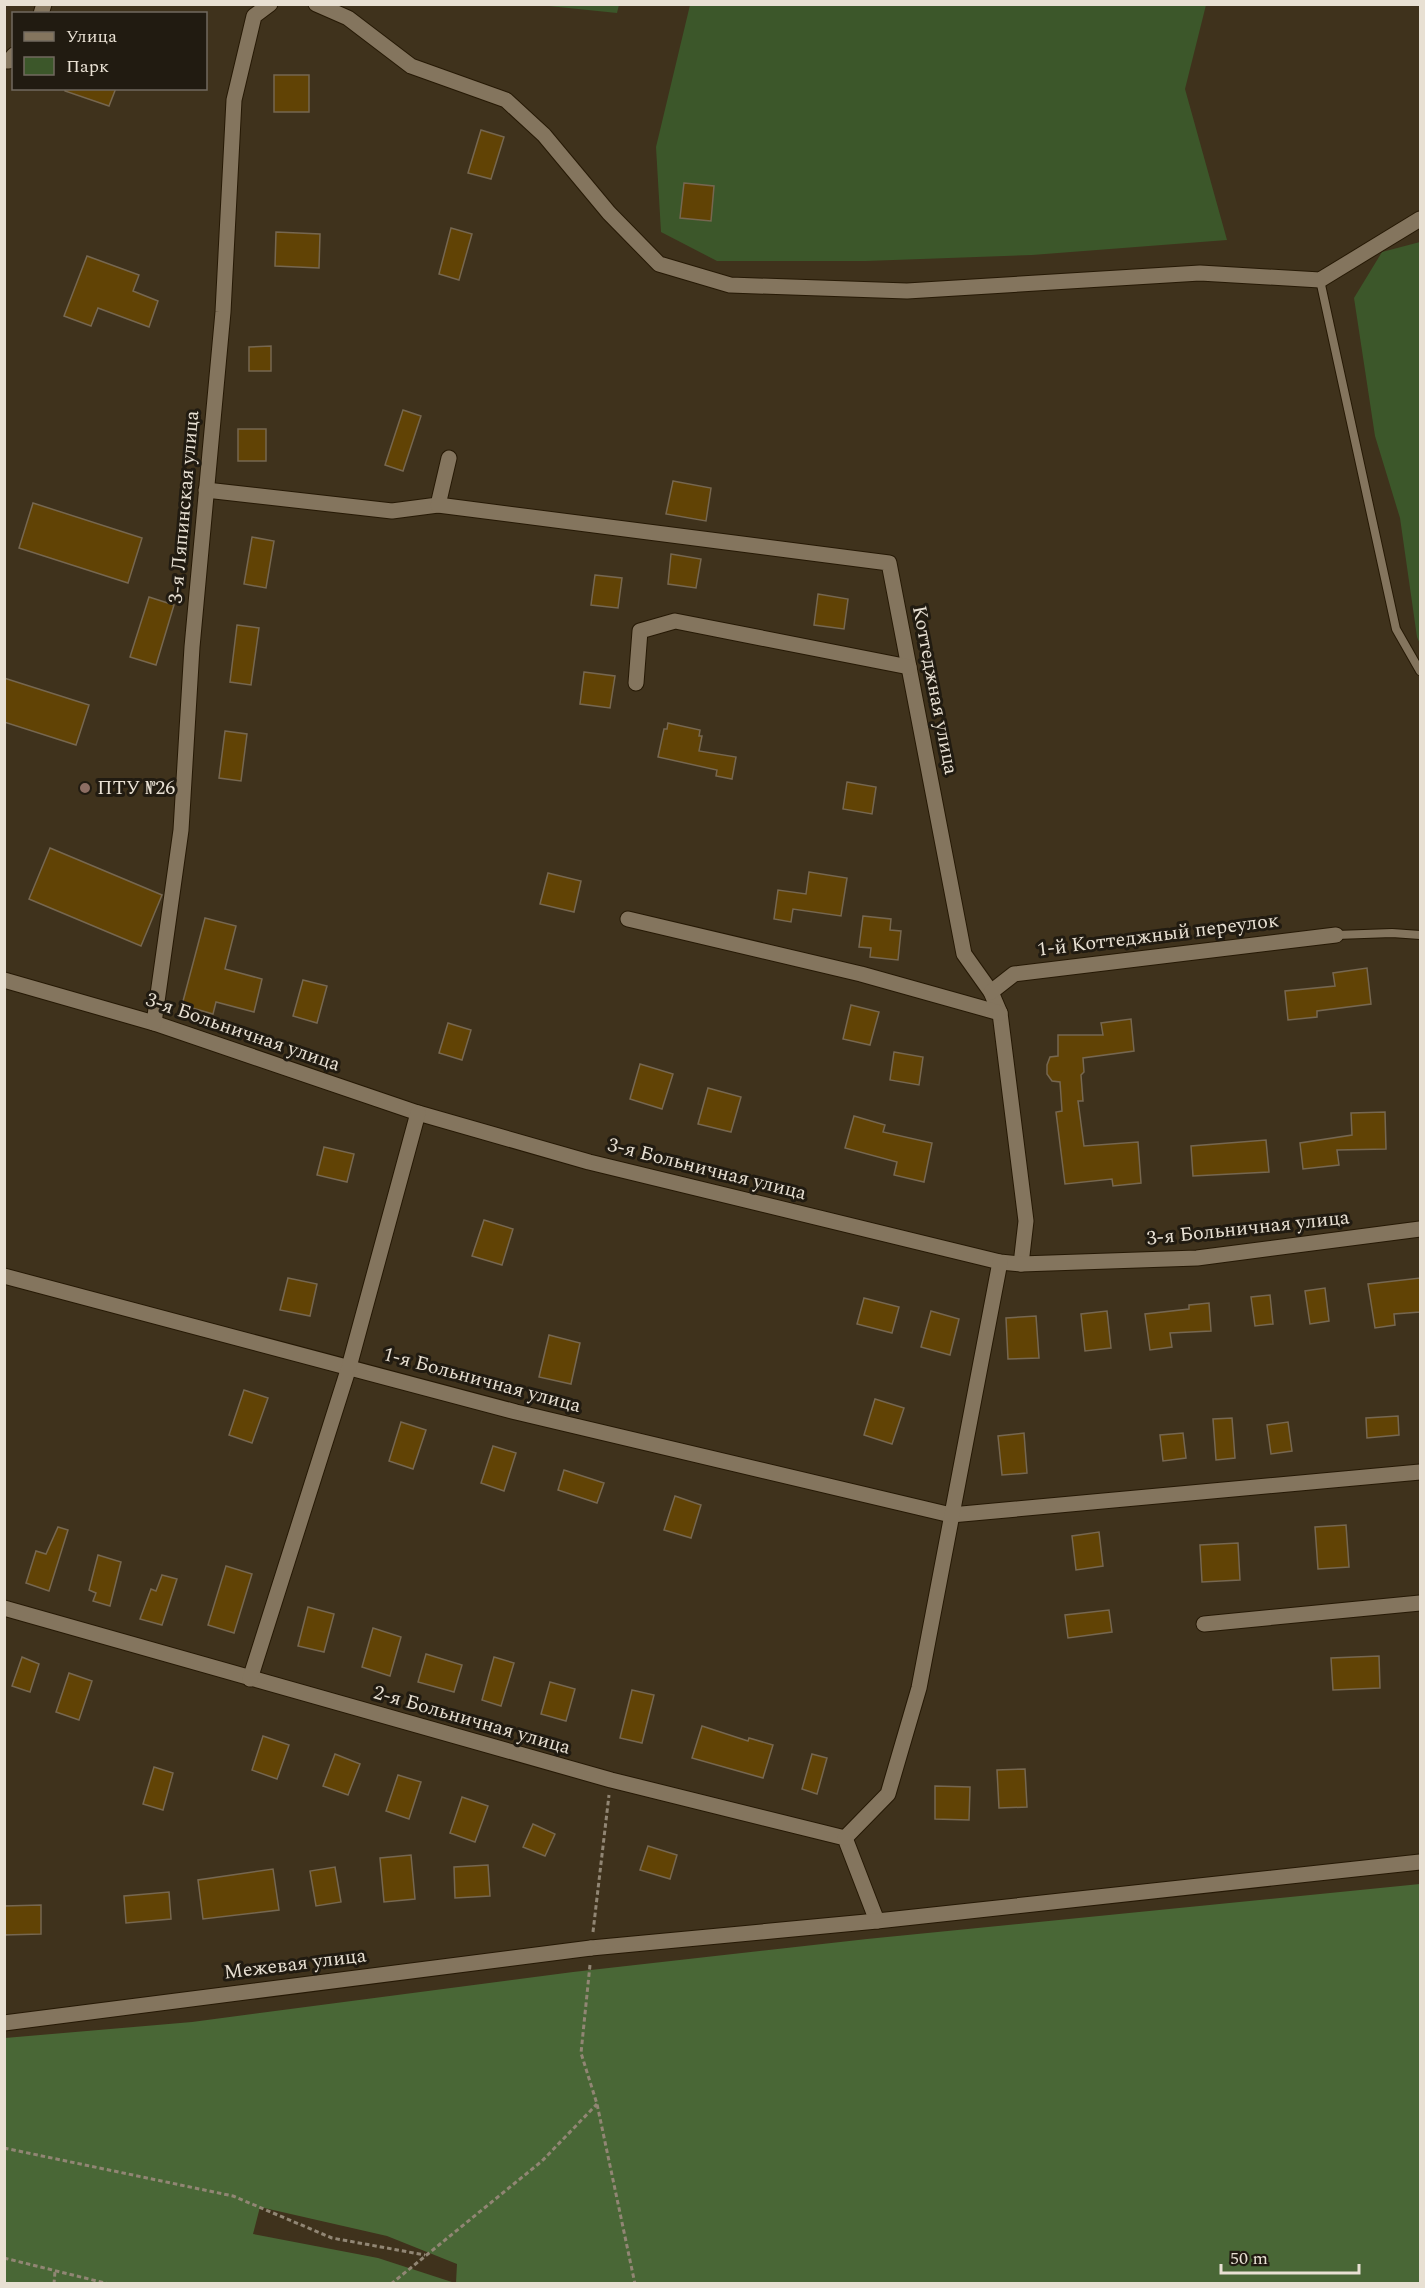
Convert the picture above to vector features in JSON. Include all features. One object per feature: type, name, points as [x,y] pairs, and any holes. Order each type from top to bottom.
[{"type":"street","name":"3-я Ляпинская улица","points":[[154,1023],[181,830],[192,647],[223,312],[234,100],[254,16],[270,4]]},
{"type":"street","points":[[316,4],[348,18],[411,66],[506,100],[544,135],[609,213],[659,264],[730,285],[907,291],[1200,273],[1320,280],[1420,219]]},
{"type":"street","points":[[206,490],[392,511],[438,505],[449,458]]},
{"type":"street","name":"Коттеджная улица","points":[[438,505],[889,563],[964,954],[991,992],[1000,1013],[1026,1221],[1021,1264]]},
{"type":"street","points":[[636,683],[640,631],[675,621],[909,667]]},
{"type":"street","points":[[628,919],[861,974],[1000,1013]]},
{"type":"street","name":"1-й Коттеджный переулок","points":[[991,992],[1014,974],[1336,935]]},
{"type":"street","name":"3-я Больничная улица","points":[[4,980],[154,1023],[418,1113],[589,1162],[1000,1262],[1021,1264],[1197,1258],[1420,1229]]},
{"type":"street","points":[[249,1679],[349,1367],[418,1113]]},
{"type":"street","points":[[877,1921],[846,1838],[888,1794],[920,1688],[1000,1262]]},
{"type":"street","name":"1-я Больничная улица","points":[[4,1276],[516,1412],[951,1515],[1420,1472]]},
{"type":"street","points":[[1204,1624],[1420,1603]]},
{"type":"street","name":"2-я Больничная улица","points":[[4,1608],[611,1780],[846,1838]]},
{"type":"street","name":"Межевая улица","points":[[4,2023],[591,1948],[877,1921],[1420,1862]]},
{"type":"lane","points":[[1320,280],[1396,629],[1420,671]]},
{"type":"lane","points":[[1336,935],[1392,933],[1420,936]]},
{"type":"path","points":[[611,1780],[581,2053],[597,2104],[635,2283]]},
{"type":"path","points":[[391,2283],[542,2161],[597,2104]]},
{"type":"path","points":[[4,2148],[233,2196],[332,2238],[425,2256]]},
{"type":"path","points":[[4,2258],[109,2283]]},
{"type":"path","points":[[54,2283],[55,2271]]},
{"type":"green space","points":[[539,5],[619,5],[617,13]]},
{"type":"green space","points":[[690,5],[1206,5],[1185,89],[1227,240],[1032,255],[866,261],[717,261],[661,232],[656,147]]},
{"type":"green space","points":[[1420,242],[1420,644],[1417,637],[1400,518],[1375,436],[1354,298],[1382,252]]},
{"type":"green space","points":[[1420,1884],[1420,2283],[456,2283],[457,2264],[387,2236],[260,2207],[253,2234],[378,2258],[455,2283],[5,2283],[5,2038],[192,2022],[573,1972],[867,1939]]},
{"type":"building","points":[[274,75],[309,75],[309,112],[274,112]]},
{"type":"building","points":[[65,90],[115,90],[109,106]]},
{"type":"building","points":[[481,130],[504,137],[491,179],[468,173]]},
{"type":"building","points":[[684,183],[714,186],[711,221],[680,218]]},
{"type":"building","points":[[451,228],[472,234],[459,280],[439,274]]},
{"type":"building","points":[[276,232],[320,234],[319,268],[275,266]]},
{"type":"building","points":[[87,256],[139,275],[133,291],[158,301],[149,327],[98,308],[91,326],[64,316]]},
{"type":"building","points":[[271,346],[271,371],[249,371],[249,347]]},
{"type":"building","points":[[403,410],[421,416],[403,471],[385,465]]},
{"type":"building","points":[[238,429],[266,429],[266,461],[238,461]]},
{"type":"building","points":[[673,481],[711,488],[706,521],[666,514]]},
{"type":"building","points":[[33,503],[142,538],[128,583],[19,548]]},
{"type":"building","points":[[252,537],[274,541],[266,588],[244,584]]},
{"type":"building","points":[[671,554],[701,559],[696,588],[668,584]]},
{"type":"building","points":[[595,575],[622,578],[618,608],[591,605]]},
{"type":"building","points":[[818,594],[848,599],[844,629],[814,625]]},
{"type":"building","points":[[149,597],[174,605],[156,665],[130,657]]},
{"type":"building","points":[[237,625],[259,628],[251,685],[230,682]]},
{"type":"building","points":[[584,672],[615,676],[610,708],[580,704]]},
{"type":"building","points":[[4,678],[89,705],[76,745],[4,722]]},
{"type":"building","points":[[668,723],[700,730],[699,736],[702,736],[699,751],[736,757],[732,779],[716,776],[717,770],[658,757],[664,729],[667,729]]},
{"type":"building","points":[[225,731],[247,734],[241,781],[219,778]]},
{"type":"building","points":[[847,782],[876,787],[872,814],[843,809]]},
{"type":"building","points":[[50,848],[162,895],[141,946],[29,899]]},
{"type":"building","points":[[809,872],[847,878],[841,916],[793,909],[791,922],[774,919],[778,890],[806,894]]},
{"type":"building","points":[[548,873],[581,881],[574,912],[540,904]]},
{"type":"building","points":[[863,916],[891,919],[890,930],[901,931],[898,960],[870,957],[871,948],[859,947]]},
{"type":"building","points":[[205,918],[236,926],[225,969],[262,979],[254,1012],[216,1002],[213,1014],[182,1005]]},
{"type":"building","points":[[1367,968],[1371,1004],[1317,1011],[1317,1017],[1288,1020],[1285,991],[1335,986],[1333,973]]},
{"type":"building","points":[[303,980],[327,986],[317,1023],[293,1016]]},
{"type":"building","points":[[851,1005],[879,1012],[870,1045],[843,1039]]},
{"type":"building","points":[[1131,1019],[1134,1051],[1083,1058],[1084,1072],[1081,1075],[1083,1101],[1078,1101],[1084,1146],[1138,1142],[1141,1183],[1113,1186],[1112,1179],[1065,1184],[1056,1112],[1062,1111],[1060,1082],[1052,1081],[1047,1074],[1050,1057],[1058,1056],[1058,1035],[1103,1035],[1101,1023]]},
{"type":"building","points":[[448,1023],[471,1030],[462,1060],[439,1053]]},
{"type":"building","points":[[894,1052],[923,1057],[919,1085],[890,1080]]},
{"type":"building","points":[[640,1064],[673,1074],[662,1109],[630,1099]]},
{"type":"building","points":[[708,1088],[741,1097],[731,1132],[698,1124]]},
{"type":"building","points":[[1385,1112],[1386,1149],[1337,1150],[1339,1165],[1303,1169],[1300,1143],[1352,1135],[1351,1113]]},
{"type":"building","points":[[854,1116],[885,1125],[883,1132],[932,1143],[924,1182],[894,1175],[897,1162],[845,1148]]},
{"type":"building","points":[[1266,1140],[1269,1172],[1193,1176],[1191,1146]]},
{"type":"building","points":[[324,1147],[354,1154],[347,1182],[317,1175]]},
{"type":"building","points":[[484,1220],[513,1229],[502,1265],[472,1256]]},
{"type":"building","points":[[288,1278],[317,1284],[310,1316],[280,1310]]},
{"type":"building","points":[[1420,1278],[1420,1312],[1394,1314],[1395,1325],[1375,1328],[1368,1284]]},
{"type":"building","points":[[1325,1288],[1329,1321],[1310,1324],[1305,1291]]},
{"type":"building","points":[[1270,1295],[1273,1324],[1255,1326],[1251,1297]]},
{"type":"building","points":[[864,1298],[899,1307],[892,1333],[857,1324]]},
{"type":"building","points":[[1209,1303],[1211,1331],[1170,1333],[1172,1347],[1150,1350],[1145,1314],[1189,1309],[1189,1305]]},
{"type":"building","points":[[931,1311],[959,1319],[950,1355],[921,1347]]},
{"type":"building","points":[[1107,1311],[1111,1348],[1085,1351],[1081,1314]]},
{"type":"building","points":[[1036,1316],[1039,1358],[1008,1359],[1006,1318]]},
{"type":"building","points":[[549,1335],[580,1343],[571,1384],[539,1377]]},
{"type":"building","points":[[244,1390],[268,1398],[252,1443],[229,1435]]},
{"type":"building","points":[[875,1399],[904,1408],[892,1444],[864,1435]]},
{"type":"building","points":[[1398,1416],[1399,1435],[1367,1438],[1366,1418]]},
{"type":"building","points":[[1232,1418],[1235,1458],[1216,1460],[1213,1419]]},
{"type":"building","points":[[401,1422],[426,1430],[413,1469],[389,1461]]},
{"type":"building","points":[[1288,1422],[1292,1451],[1271,1454],[1267,1425]]},
{"type":"building","points":[[1024,1433],[1027,1473],[1002,1475],[998,1436]]},
{"type":"building","points":[[1183,1433],[1186,1458],[1163,1461],[1160,1435]]},
{"type":"building","points":[[493,1446],[516,1453],[504,1491],[481,1483]]},
{"type":"building","points":[[564,1470],[604,1483],[597,1503],[558,1490]]},
{"type":"building","points":[[675,1496],[701,1505],[691,1538],[664,1530]]},
{"type":"building","points":[[1346,1525],[1349,1567],[1318,1569],[1315,1527]]},
{"type":"building","points":[[58,1527],[68,1530],[49,1591],[26,1583],[36,1551],[46,1554]]},
{"type":"building","points":[[1099,1532],[1103,1566],[1076,1570],[1072,1536]]},
{"type":"building","points":[[1238,1543],[1240,1580],[1202,1582],[1200,1545]]},
{"type":"building","points":[[98,1555],[121,1562],[110,1606],[93,1601],[96,1593],[89,1590]]},
{"type":"building","points":[[226,1566],[252,1574],[234,1633],[208,1625]]},
{"type":"building","points":[[162,1575],[177,1579],[162,1625],[140,1619],[151,1589],[156,1591]]},
{"type":"building","points":[[308,1607],[334,1614],[324,1652],[298,1646]]},
{"type":"building","points":[[1109,1610],[1112,1632],[1068,1638],[1065,1615]]},
{"type":"building","points":[[373,1628],[401,1637],[390,1676],[362,1667]]},
{"type":"building","points":[[426,1654],[462,1665],[454,1692],[418,1682]]},
{"type":"building","points":[[1379,1656],[1380,1688],[1333,1690],[1331,1658]]},
{"type":"building","points":[[22,1657],[39,1664],[30,1692],[12,1686]]},
{"type":"building","points":[[494,1657],[514,1663],[501,1706],[482,1700]]},
{"type":"building","points":[[69,1673],[92,1681],[79,1720],[56,1712]]},
{"type":"building","points":[[550,1682],[575,1689],[566,1721],[541,1714]]},
{"type":"building","points":[[632,1690],[654,1695],[642,1743],[620,1738]]},
{"type":"building","points":[[702,1726],[748,1741],[749,1738],[773,1745],[763,1778],[692,1758]]},
{"type":"building","points":[[263,1736],[289,1745],[277,1779],[252,1770]]},
{"type":"building","points":[[335,1754],[360,1764],[348,1795],[323,1786]]},
{"type":"building","points":[[812,1754],[827,1758],[817,1794],[802,1789]]},
{"type":"building","points":[[154,1767],[173,1773],[163,1810],[143,1804]]},
{"type":"building","points":[[1025,1769],[1027,1807],[999,1808],[997,1770]]},
{"type":"building","points":[[398,1775],[421,1782],[409,1819],[386,1811]]},
{"type":"building","points":[[935,1786],[970,1787],[969,1820],[935,1819]]},
{"type":"building","points":[[462,1797],[488,1806],[475,1842],[450,1833]]},
{"type":"building","points":[[533,1824],[555,1834],[545,1856],[523,1847]]},
{"type":"building","points":[[648,1846],[677,1855],[670,1879],[640,1870]]},
{"type":"building","points":[[411,1855],[415,1899],[384,1902],[380,1858]]},
{"type":"building","points":[[488,1865],[490,1896],[455,1898],[454,1867]]},
{"type":"building","points":[[335,1867],[341,1902],[316,1906],[310,1871]]},
{"type":"building","points":[[273,1869],[279,1910],[203,1919],[198,1880]]},
{"type":"building","points":[[169,1892],[171,1919],[126,1923],[124,1896]]},
{"type":"building","points":[[41,1905],[41,1934],[4,1935],[4,1906]]},
{"type":"place","name":"ПТУ №26","points":[[85,788]]}]
